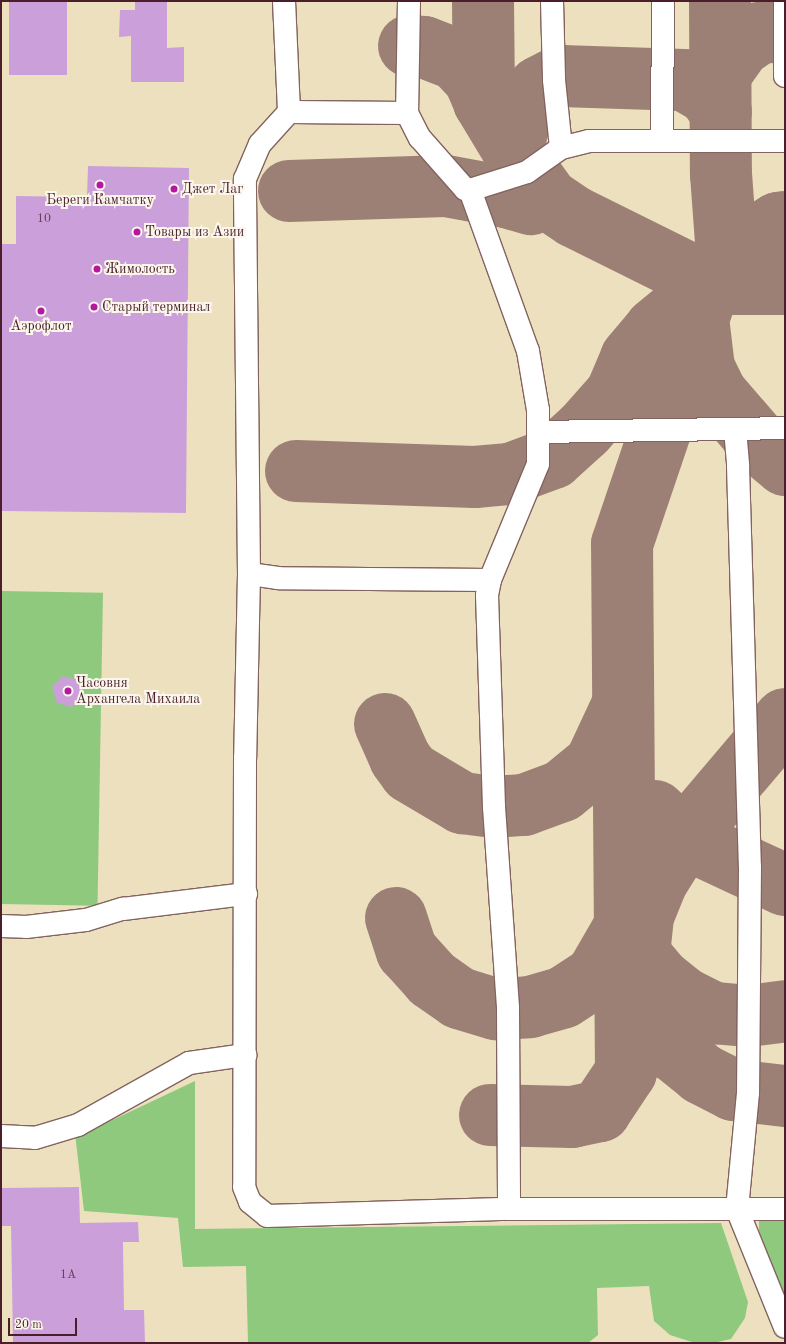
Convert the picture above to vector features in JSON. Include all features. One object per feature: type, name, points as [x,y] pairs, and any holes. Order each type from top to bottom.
[{"type":"lane","points":[[284,1],[289,112],[260,144],[245,179],[249,574],[245,727],[246,894],[244,1187],[250,1202],[267,1216],[509,1209],[785,1209]]},
{"type":"lane","points":[[409,1],[407,113],[420,138],[465,189],[470,190],[528,172],[561,148],[589,140],[785,141]]},
{"type":"lane","points":[[552,1],[554,80],[561,148]]},
{"type":"lane","points":[[662,141],[663,1]]},
{"type":"lane","points":[[785,1],[785,76]]},
{"type":"lane","points":[[289,112],[407,113]]},
{"type":"lane","points":[[470,190],[528,351],[535,385],[538,432],[538,464],[490,580],[487,594],[494,807],[508,1008],[509,1209]]},
{"type":"lane","points":[[538,432],[785,428]]},
{"type":"lane","points":[[735,429],[738,466],[750,867],[748,1093],[738,1209],[785,1327]]},
{"type":"lane","points":[[249,574],[278,578],[490,580]]},
{"type":"lane","points":[[1,926],[26,927],[86,920],[123,909],[246,894]]},
{"type":"lane","points":[[1,1136],[35,1138],[78,1125],[189,1063],[245,1055]]},
{"type":"green space","points":[[1,591],[103,593],[98,906],[1,904]]},
{"type":"green space","points":[[195,1081],[195,1229],[721,1223],[748,1302],[745,1318],[731,1339],[713,1343],[692,1342],[670,1335],[654,1321],[649,1286],[597,1288],[598,1335],[588,1343],[248,1343],[246,1266],[183,1267],[178,1218],[84,1211],[75,1133],[102,1125]]},
{"type":"green space","points":[[759,1221],[785,1221],[785,1306],[759,1254]]},
{"type":"building","points":[[9,1],[67,1],[67,75],[9,75]]},
{"type":"building","points":[[135,1],[167,1],[167,48],[184,47],[184,82],[131,82],[131,36],[119,37],[120,10],[135,10]]},
{"type":"building","points":[[88,166],[189,168],[186,513],[1,511],[1,244],[16,244],[16,196],[87,197]]},
{"type":"building","name":"Часовня Архангела Михаила","points":[[63,676],[79,680],[83,695],[72,707],[57,703],[52,687]]},
{"type":"building","points":[[79,1187],[80,1223],[138,1222],[139,1242],[123,1242],[124,1310],[144,1310],[145,1343],[13,1343],[11,1226],[1,1226],[1,1188]]},
{"type":"taxiway","points":[[483,1],[484,102],[513,150],[548,199],[575,217],[710,284],[785,284]]},
{"type":"taxiway","points":[[720,1],[721,174],[727,255]]},
{"type":"taxiway","points":[[721,73],[739,47],[759,33],[785,31]]},
{"type":"taxiway","points":[[409,46],[424,47],[456,59],[474,78],[484,102]]},
{"type":"taxiway","points":[[513,150],[523,105],[539,87],[561,76],[684,80],[708,94],[721,112]]},
{"type":"taxiway","points":[[289,191],[446,186],[506,197],[531,204]]},
{"type":"taxiway","points":[[490,1115],[572,1117],[600,1111],[626,1072],[622,544],[710,284],[727,255],[778,223],[785,222]]},
{"type":"taxiway","points":[[296,471],[475,477],[510,474],[553,458],[584,430],[616,394],[631,358],[655,329],[707,286]]},
{"type":"taxiway","points":[[698,318],[704,368],[716,393],[760,444],[785,465]]},
{"type":"taxiway","points":[[385,724],[400,758],[410,772],[462,803],[494,807],[524,805],[562,791],[595,764],[622,706]]},
{"type":"taxiway","points":[[640,945],[643,916],[656,883],[684,838],[785,719]]},
{"type":"taxiway","points":[[655,811],[684,838],[785,885]]},
{"type":"taxiway","points":[[396,918],[407,951],[432,979],[459,998],[496,1009],[530,1007],[564,997],[596,976],[625,926],[639,954],[659,978],[684,998],[714,1013],[747,1016],[785,1011]]},
{"type":"taxiway","points":[[633,966],[638,988],[675,1052],[702,1074],[733,1090],[785,1096]]},
{"type":"place","name":"Береги Камчатку","points":[[100,185]]},
{"type":"place","name":"Джет Лаг","points":[[174,189]]},
{"type":"place","name":"Товары из Азии","points":[[137,232]]},
{"type":"place","name":"Жимолость","points":[[97,269]]},
{"type":"place","name":"Старый терминал","points":[[94,307]]},
{"type":"place","name":"Аэрофлот","points":[[41,311]]},
{"type":"place","name":"Часовня Архангела Михаила","points":[[68,691]]}]
